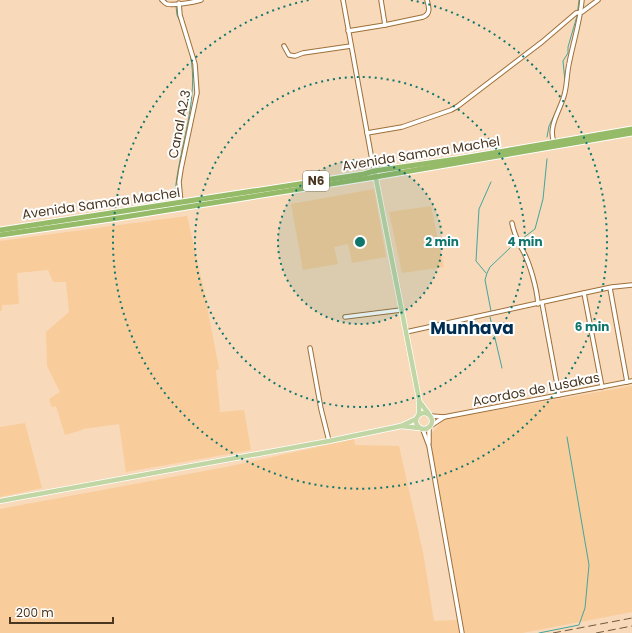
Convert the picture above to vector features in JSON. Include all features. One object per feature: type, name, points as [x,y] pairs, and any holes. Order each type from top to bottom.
[{"type":"highway","name":"Avenida Samora Machel","points":[[0,230],[364,174],[374,171],[632,129]]},
{"type":"highway","name":"Avenida Samora Machel","points":[[0,235],[375,178],[632,134]]},
{"type":"main road","points":[[374,171],[418,399],[418,417],[416,424],[421,429]]},
{"type":"main road","points":[[402,426],[421,429],[431,427],[433,420],[418,399]]},
{"type":"main road","points":[[0,501],[329,441],[402,426],[423,413],[430,415]]},
{"type":"street","points":[[162,0],[167,4],[189,3],[200,0]]},
{"type":"street","points":[[342,0],[374,171]]},
{"type":"street","points":[[381,0],[386,26]]},
{"type":"street","points":[[348,31],[386,26],[427,16],[429,9],[427,0]]},
{"type":"street","points":[[554,142],[552,137],[554,122],[563,102],[566,90],[568,66],[582,0]]},
{"type":"street","points":[[367,133],[402,127],[451,110],[458,106],[598,0]]},
{"type":"street","name":"Canal A2.3","points":[[179,3],[180,15],[195,64],[197,93],[179,182],[180,203]]},
{"type":"street","points":[[284,46],[289,55],[295,56],[303,53],[351,46]]},
{"type":"street","points":[[512,223],[514,234],[523,250],[534,282],[559,395]]},
{"type":"street","points":[[406,332],[540,304],[584,293],[632,285]]},
{"type":"street","points":[[610,288],[627,382]]},
{"type":"street","points":[[584,293],[602,387]]},
{"type":"street","points":[[345,317],[401,310]]},
{"type":"street","points":[[310,348],[320,409],[329,441]]},
{"type":"street","name":"Acordos de Lusakas","points":[[444,417],[632,381]]},
{"type":"street","points":[[430,415],[444,417]]},
{"type":"street","points":[[428,446],[431,427],[444,417]]},
{"type":"street","points":[[421,429],[428,446],[462,633]]},
{"type":"shaded area","points":[[374,189],[386,257],[352,263],[348,244],[334,247],[338,264],[303,270],[291,204]]},
{"type":"shaded area","points":[[431,206],[444,267],[402,273],[389,212]]},
{"type":"shaded area","points":[[187,216],[204,290],[219,369],[216,370],[220,412],[244,410],[251,450],[126,472],[119,424],[83,429],[65,435],[56,406],[52,407],[49,399],[60,392],[47,366],[46,332],[69,312],[66,282],[53,282],[48,270],[17,273],[19,304],[2,305],[2,310],[0,311],[0,241]]},
{"type":"shaded area","points":[[632,386],[632,612],[522,633],[465,633],[433,457],[431,434],[442,421],[451,418]]},
{"type":"shaded area","points":[[25,423],[42,488],[0,497],[0,427]]},
{"type":"shaded area","points":[[354,439],[355,445],[399,446],[423,552],[434,621],[457,620],[459,633],[0,633],[0,509],[231,466]]},
{"type":"waterway","points":[[565,81],[563,61],[568,53],[568,47],[577,16],[579,0]]},
{"type":"waterway","points":[[176,6],[177,15],[181,24]]},
{"type":"waterway","points":[[175,193],[177,175],[191,106],[192,71],[190,53]]},
{"type":"waterway","points":[[547,137],[549,126],[559,105]]},
{"type":"waterway","points":[[491,311],[485,280],[487,273],[490,267],[511,247],[535,229],[543,199],[547,159]]},
{"type":"waterway","points":[[486,273],[476,261],[479,209],[491,182]]},
{"type":"waterway","points":[[490,317],[502,368]]},
{"type":"waterway","points":[[539,633],[579,625],[585,608],[589,565],[567,437]]},
{"type":"railway","points":[[553,633],[632,618]]},
{"type":"railway","points":[[596,633],[632,626]]},
{"type":"district","name":"Munhava","points":[[472,328]]}]
